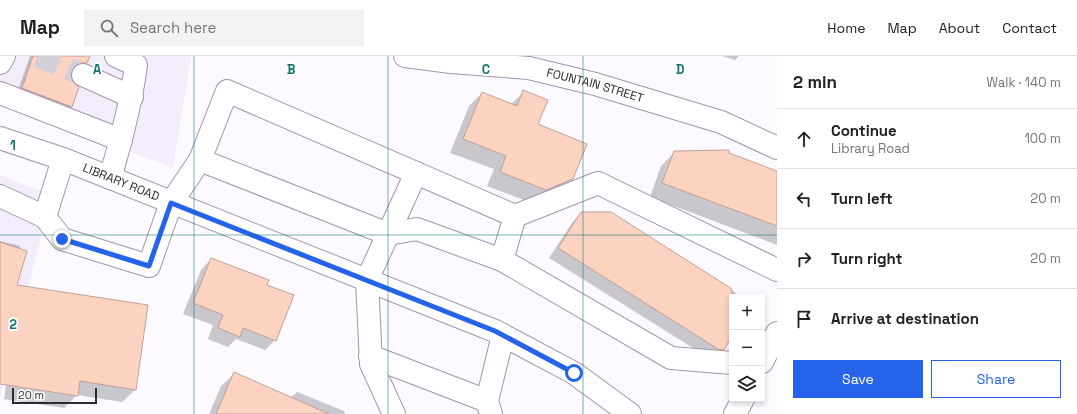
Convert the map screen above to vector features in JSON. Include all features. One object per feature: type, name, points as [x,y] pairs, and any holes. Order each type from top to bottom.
[{"type":"main road","points":[[0,63],[4,56]]},
{"type":"main road","points":[[110,178],[122,140],[132,97],[135,60],[116,56]]},
{"type":"main road","name":"FOUNTAIN STREET","points":[[405,56],[451,62],[529,68],[544,71],[595,84],[721,122],[777,148]]},
{"type":"main road","points":[[83,76],[132,97]]},
{"type":"main road","points":[[0,196],[46,217],[62,239],[149,266],[171,203],[200,160],[227,91],[515,216],[598,183],[777,270]]},
{"type":"main road","points":[[0,93],[122,140]]},
{"type":"main road","name":"LIBRARY ROAD","points":[[0,138],[63,159],[503,336],[574,373],[630,414]]},
{"type":"main road","points":[[46,217],[63,159]]},
{"type":"main road","points":[[200,160],[388,234],[417,228],[502,260],[671,358],[729,363]]},
{"type":"main road","points":[[394,414],[371,364],[366,280],[416,173]]},
{"type":"main road","points":[[502,260],[515,216]]},
{"type":"main road","points":[[765,356],[777,333]]},
{"type":"main road","points":[[370,356],[489,408],[503,336]]},
{"type":"main road","points":[[735,414],[741,402]]},
{"type":"shaded area","points":[[0,56],[191,56],[173,168],[0,102]]},
{"type":"shaded area","points":[[0,175],[44,192],[42,233],[0,398]]},
{"type":"building","points":[[33,56],[90,56],[87,63],[76,65],[71,70],[73,82],[79,87],[72,107],[22,88]]},
{"type":"building","points":[[523,90],[548,100],[538,124],[587,144],[573,179],[546,190],[500,172],[506,156],[463,139],[482,92],[517,106]]},
{"type":"building","points":[[729,150],[729,153],[777,171],[777,226],[662,183],[674,151]]},
{"type":"building","points":[[581,212],[611,212],[732,289],[732,294],[729,294],[729,341],[724,350],[718,349],[558,248]]},
{"type":"building","points":[[0,242],[27,251],[17,285],[148,305],[136,390],[80,381],[78,396],[0,384]]},
{"type":"building","points":[[211,258],[269,280],[267,285],[294,295],[276,341],[243,328],[240,337],[218,328],[223,315],[193,303]]},
{"type":"building","points":[[234,372],[329,414],[216,414]]},
{"type":"tunnel","points":[[38,56],[83,75]]},
{"type":"route","points":[[62,239],[149,266],[171,203],[495,331],[574,373]]}]
